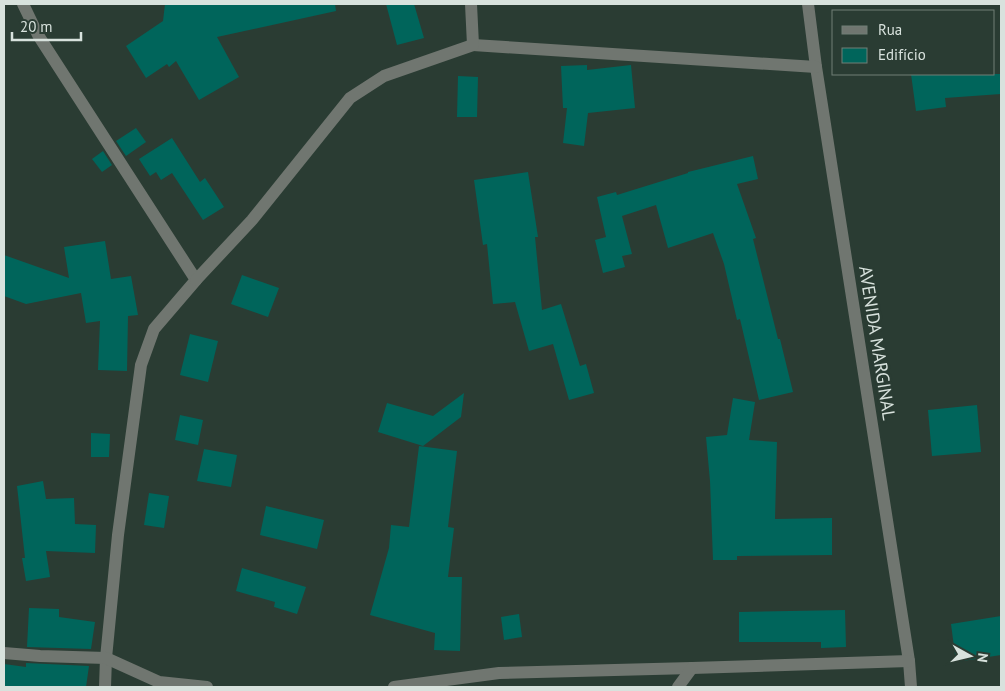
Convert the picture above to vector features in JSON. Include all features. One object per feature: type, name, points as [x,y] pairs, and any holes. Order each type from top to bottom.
[{"type":"street","points":[[23,4],[38,35],[196,280]]},
{"type":"street","points":[[471,4],[473,45]]},
{"type":"street","name":"AVENIDA MARGINAL","points":[[808,4],[816,67],[909,660],[911,687]]},
{"type":"street","points":[[105,687],[118,535],[141,365],[154,329],[196,280],[252,220],[350,98],[384,76],[473,45],[816,67]]},
{"type":"street","points":[[4,653],[106,658],[158,682],[207,687]]},
{"type":"street","points":[[394,687],[499,673],[909,660]]},
{"type":"street","points":[[678,687],[692,668]]},
{"type":"building","points":[[165,4],[335,4],[336,11],[217,37],[239,77],[199,100],[176,61],[169,67],[167,64],[146,78],[126,46],[163,21]]},
{"type":"building","points":[[386,4],[414,4],[424,38],[397,45]]},
{"type":"building","points":[[587,65],[587,70],[631,65],[635,108],[588,113],[584,146],[563,143],[567,108],[563,108],[561,66]]},
{"type":"building","points":[[1001,74],[1001,94],[945,98],[946,107],[916,111],[911,75]]},
{"type":"building","points":[[458,76],[478,77],[477,117],[457,117]]},
{"type":"building","points":[[136,128],[146,142],[126,156],[116,141]]},
{"type":"building","points":[[172,138],[200,182],[205,178],[224,207],[203,220],[172,173],[161,180],[156,172],[150,176],[139,159]]},
{"type":"building","points":[[103,151],[112,165],[102,172],[92,159]]},
{"type":"building","points":[[753,156],[758,179],[737,184],[756,238],[753,239],[793,392],[759,400],[740,319],[737,320],[724,264],[713,233],[668,248],[656,205],[622,216],[632,254],[622,256],[625,267],[603,273],[595,240],[606,237],[597,197],[616,192],[617,195],[688,172]]},
{"type":"building","points":[[528,172],[538,237],[535,237],[542,310],[561,304],[580,366],[586,364],[594,393],[569,400],[553,344],[529,351],[515,302],[493,304],[487,244],[483,245],[474,180]]},
{"type":"building","points":[[105,241],[111,279],[131,276],[138,315],[128,316],[127,371],[98,370],[100,321],[86,323],[81,293],[26,304],[4,296],[4,255],[69,278],[64,247]]},
{"type":"building","points":[[242,275],[279,288],[268,317],[231,304]]},
{"type":"building","points":[[190,334],[218,341],[208,382],[180,375]]},
{"type":"building","points":[[464,393],[461,417],[423,446],[378,432],[387,403],[433,416]]},
{"type":"building","points":[[733,398],[755,402],[749,440],[777,442],[775,519],[832,518],[832,555],[737,556],[737,560],[713,560],[706,437],[727,435]]},
{"type":"building","points":[[977,405],[981,452],[932,456],[928,410]]},
{"type":"building","points":[[180,415],[203,420],[198,445],[175,440]]},
{"type":"building","points":[[91,433],[110,434],[109,457],[91,457]]},
{"type":"building","points":[[419,446],[457,451],[448,527],[454,528],[448,577],[462,577],[460,651],[434,650],[435,633],[370,615],[389,548],[391,525],[409,527]]},
{"type":"building","points":[[204,449],[237,455],[231,487],[197,481]]},
{"type":"building","points":[[43,481],[46,499],[74,498],[75,524],[96,525],[95,553],[46,551],[50,577],[26,581],[22,558],[25,558],[17,486]]},
{"type":"building","points":[[149,493],[169,496],[164,528],[144,525]]},
{"type":"building","points":[[266,506],[324,520],[317,549],[260,535]]},
{"type":"building","points":[[242,568],[306,587],[297,614],[274,607],[275,602],[236,591]]},
{"type":"building","points":[[29,608],[59,609],[59,617],[95,622],[91,649],[27,647]]},
{"type":"building","points":[[845,610],[846,647],[821,648],[821,642],[739,642],[739,612]]},
{"type":"building","points":[[519,614],[522,637],[504,640],[501,617]]},
{"type":"building","points":[[1001,616],[1001,655],[956,662],[951,624]]},
{"type":"building","points":[[26,663],[89,666],[86,687],[4,687],[4,664],[26,667]]}]
